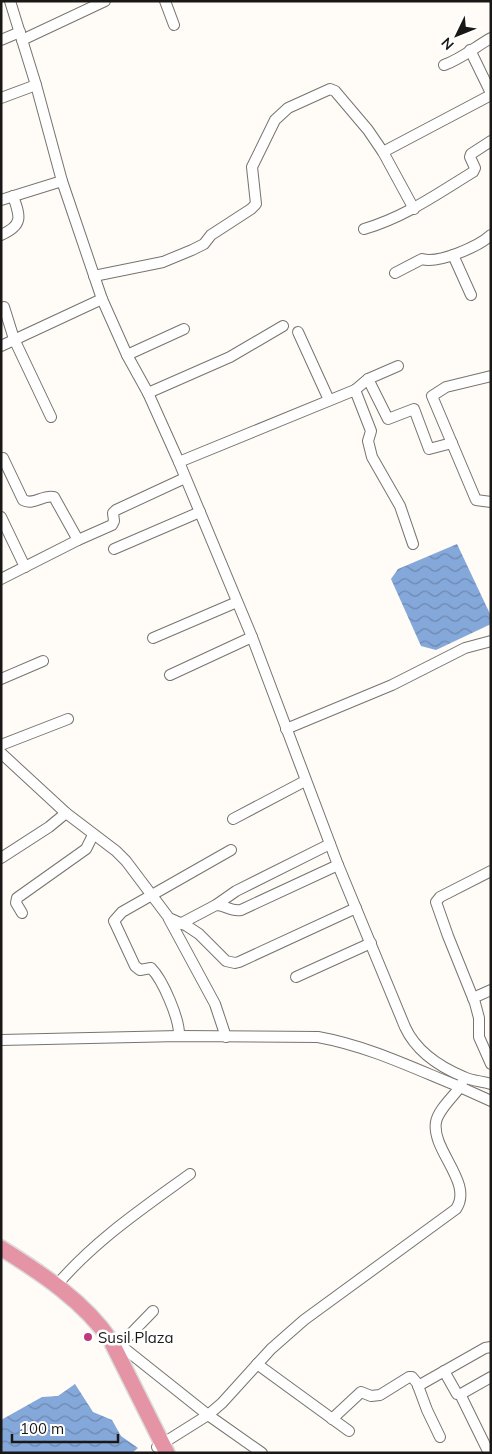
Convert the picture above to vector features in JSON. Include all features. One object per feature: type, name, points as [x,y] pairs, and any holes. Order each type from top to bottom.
[{"type":"highway","points":[[1,1248],[56,1286],[95,1321],[109,1341],[110,1356],[161,1450]]},
{"type":"highway","points":[[1,1258],[51,1292],[109,1341]]},
{"type":"street","points":[[10,1],[36,85],[62,181],[102,300],[127,355],[148,393],[200,512],[252,637],[338,865],[405,1027],[412,1041],[422,1052],[464,1077],[491,1084]]},
{"type":"street","points":[[1,40],[21,36],[105,1]]},
{"type":"street","points":[[165,1],[174,25]]},
{"type":"street","points":[[444,66],[491,38]]},
{"type":"street","points":[[383,152],[490,95],[470,50]]},
{"type":"street","points":[[1,98],[36,85]]},
{"type":"street","points":[[94,276],[163,262],[192,250],[206,243],[211,235],[254,206],[256,204],[252,167],[275,120],[288,108],[330,89],[335,91],[368,130],[383,152],[414,209]]},
{"type":"street","points":[[364,229],[390,221],[414,209],[473,172],[475,168],[470,156],[471,154],[491,141]]},
{"type":"street","points":[[1,200],[62,181]]},
{"type":"street","points":[[1,234],[14,228],[18,221],[19,212],[13,196]]},
{"type":"street","points":[[395,273],[422,259],[428,262],[453,255],[480,243],[491,234]]},
{"type":"street","points":[[453,255],[472,296]]},
{"type":"street","points":[[1,346],[102,300]]},
{"type":"street","points":[[4,307],[14,339],[51,417]]},
{"type":"street","points":[[148,393],[230,357],[283,326]]},
{"type":"street","points":[[127,355],[184,329]]},
{"type":"street","points":[[298,332],[329,400]]},
{"type":"street","points":[[179,462],[355,390],[368,379],[398,366]]},
{"type":"street","points":[[491,376],[446,387],[432,396],[476,500],[491,502]]},
{"type":"street","points":[[368,379],[388,419],[414,408],[429,449],[452,443]]},
{"type":"street","points":[[355,390],[371,431],[368,441],[369,449],[400,506],[413,544]]},
{"type":"street","points":[[3,458],[23,500],[30,502],[45,496],[54,497],[78,540]]},
{"type":"street","points":[[1,579],[112,525],[114,521],[113,513],[116,510],[185,478]]},
{"type":"street","points":[[114,548],[200,512]]},
{"type":"street","points":[[1,517],[24,568]]},
{"type":"street","points":[[153,638],[236,602]]},
{"type":"street","points":[[170,675],[252,637]]},
{"type":"street","points":[[286,729],[392,685],[465,648],[491,641]]},
{"type":"street","points":[[1,679],[42,661]]},
{"type":"street","points":[[1,745],[68,719]]},
{"type":"street","points":[[4,759],[66,813],[116,851],[126,861],[168,918],[215,1004],[226,1037]]},
{"type":"street","points":[[233,819],[305,781]]},
{"type":"street","points":[[1,858],[49,827],[66,813]]},
{"type":"street","points":[[22,913],[16,903],[17,898],[86,849],[93,835]]},
{"type":"street","points":[[180,924],[216,905],[236,891],[330,844]]},
{"type":"street","points":[[180,1036],[176,1016],[158,976],[151,968],[140,970],[135,966],[114,924],[114,920],[118,914],[231,850]]},
{"type":"street","points":[[216,905],[236,911],[241,910],[338,865]]},
{"type":"street","points":[[491,871],[440,897],[436,902],[473,998],[479,1018],[479,1037],[491,1064]]},
{"type":"street","points":[[168,918],[199,934],[222,958],[230,963],[234,963],[356,908]]},
{"type":"street","points":[[296,976],[370,943]]},
{"type":"street","points":[[473,998],[491,990]]},
{"type":"street","points":[[1,1040],[180,1036],[318,1037],[372,1051],[491,1101]]},
{"type":"street","points":[[161,1450],[222,1403],[282,1338],[304,1320],[456,1209],[459,1204],[460,1192],[439,1141],[435,1126],[438,1115],[460,1087],[464,1077]]},
{"type":"street","points":[[56,1286],[107,1235],[190,1174]]},
{"type":"street","points":[[153,1311],[109,1341],[262,1453]]},
{"type":"street","points":[[418,1386],[485,1348],[491,1347]]},
{"type":"street","points":[[257,1364],[349,1430]]},
{"type":"street","points":[[444,1371],[454,1390],[460,1394],[487,1449]]},
{"type":"street","points":[[332,1419],[361,1392],[371,1396],[380,1395],[409,1377],[418,1386],[426,1410],[440,1437]]},
{"type":"street","points":[[460,1394],[491,1377]]},
{"type":"water","points":[[457,544],[491,616],[491,624],[436,650],[421,646],[391,579],[398,569]]},
{"type":"water","points":[[75,1384],[93,1412],[112,1420],[121,1436],[138,1448],[132,1453],[1,1453],[1,1420],[42,1397],[58,1396]]},
{"type":"place","name":"Susil Plaza","points":[[88,1337]]}]
